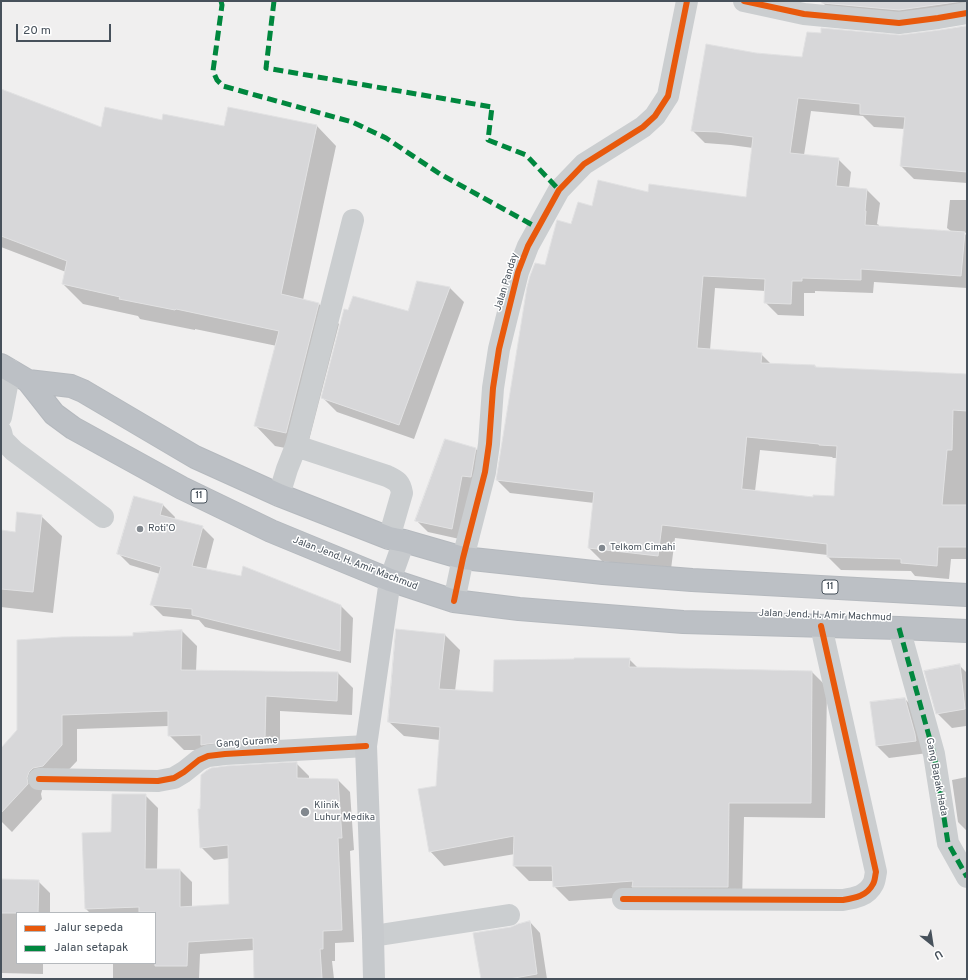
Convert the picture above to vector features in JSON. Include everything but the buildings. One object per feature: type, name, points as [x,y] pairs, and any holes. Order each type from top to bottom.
[{"type":"highway","name":"11","points":[[13,372],[71,386],[83,391],[195,457],[279,495],[396,540],[464,558],[603,573],[692,580],[967,595]]},
{"type":"highway","name":"Jalan Jend. H. Amir Machmud","points":[[13,372],[54,414],[73,428],[176,484],[271,531],[390,580],[454,601],[519,609],[683,622],[967,631]]},
{"type":"main road","points":[[374,979],[366,746],[396,540]]},
{"type":"street","name":"Jalan Panday","points":[[454,601],[485,472],[489,444],[493,388],[499,349],[518,272],[528,246],[559,190],[584,164],[643,127],[655,116],[668,96],[687,1]]},
{"type":"street","points":[[744,1],[804,14],[899,23],[967,13]]},
{"type":"street","points":[[279,495],[296,446],[353,220]]},
{"type":"street","points":[[1,417],[13,372]]},
{"type":"street","points":[[1,432],[3,440],[14,451],[103,517]]},
{"type":"street","points":[[296,446],[387,476],[398,482],[402,493],[396,540]]},
{"type":"street","points":[[622,899],[843,900],[856,898],[866,892],[874,884],[876,872],[822,626]]},
{"type":"street","name":"Gang Bapak Hada","points":[[899,628],[934,754],[948,843],[967,877]]},
{"type":"street","name":"Gang Gurame","points":[[39,779],[158,781],[174,778],[199,760],[208,756],[366,746]]},
{"type":"street","points":[[373,936],[509,915]]},
{"type":"marked path","points":[[221,1],[222,5],[213,71],[217,80],[223,86],[352,122],[386,138],[440,174],[538,228]]},
{"type":"marked path","points":[[274,1],[266,68],[492,107],[488,140],[526,155],[559,190]]},
{"type":"marked path","points":[[899,628],[934,754],[948,843],[967,877]]},
{"type":"cycle path","points":[[454,601],[463,558],[485,472],[489,444],[493,388],[499,349],[518,272],[528,246],[559,190],[584,164],[643,127],[655,116],[668,96],[687,1]]},
{"type":"cycle path","points":[[744,1],[804,14],[899,23],[967,13]]},
{"type":"cycle path","points":[[623,899],[843,900],[860,896],[870,888],[874,881],[876,872],[821,626]]},
{"type":"cycle path","points":[[39,779],[158,781],[174,778],[199,760],[208,756],[366,746]]},
{"type":"place","name":"Roti'O","points":[[140,529]]},
{"type":"place","name":"Telkom Cimahi","points":[[602,548]]},
{"type":"place","name":"Klinik Luhur Medika","points":[[305,812]]}]
